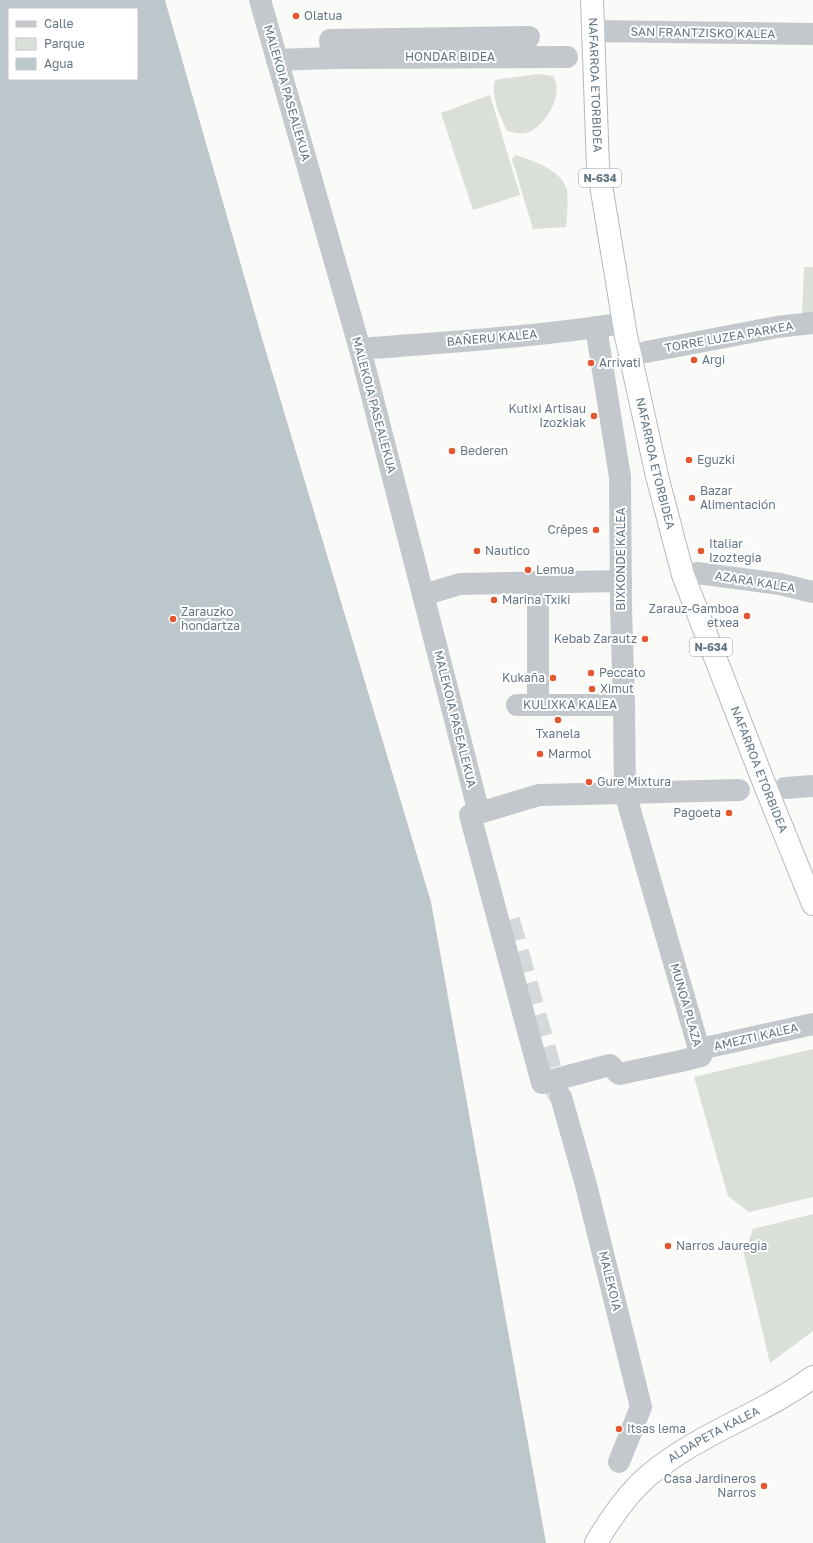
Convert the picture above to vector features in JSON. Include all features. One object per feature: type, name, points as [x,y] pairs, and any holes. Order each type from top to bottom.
[{"type":"highway","name":"NAFARROA ETORBIDEA","points":[[592,0],[598,167],[624,323],[657,476],[683,575],[813,904]]},
{"type":"highway","name":"ALDAPETA KALEA","points":[[596,1543],[608,1522],[623,1503],[653,1472],[694,1444],[790,1392],[813,1377]]},
{"type":"street","name":"MALEKOIA PASEALEKUA","points":[[260,0],[360,349],[479,813]]},
{"type":"street","name":"SAN FRANTZISKO KALEA","points":[[592,31],[675,34],[813,34]]},
{"type":"street","name":"HONDAR BIDEA","points":[[332,58],[330,40],[528,37]]},
{"type":"street","name":"HONDAR BIDEA","points":[[276,60],[332,58],[567,57]]},
{"type":"street","name":"BAÑERU KALEA","points":[[360,349],[477,340],[596,328],[624,323]]},
{"type":"street","name":"TORRE LUZEA PARKEA","points":[[646,352],[777,327],[813,323]]},
{"type":"street","name":"BIXKONDE KALEA","points":[[596,328],[620,477],[625,793]]},
{"type":"street","name":"AZARA KALEA","points":[[697,573],[780,584],[813,592]]},
{"type":"street","points":[[423,595],[460,584],[621,581]]},
{"type":"street","points":[[538,582],[538,705]]},
{"type":"street","name":"KULIXKA KALEA","points":[[517,705],[624,705]]},
{"type":"street","points":[[785,788],[813,786]]},
{"type":"street","points":[[479,813],[539,795],[739,790]]},
{"type":"street","name":"MUNOA PLAZA","points":[[479,813],[470,815],[542,1083],[610,1065],[619,1074],[681,1062],[701,1056],[625,793]]},
{"type":"street","name":"AMEZTI KALEA","points":[[700,1049],[813,1024]]},
{"type":"street","name":"MALEKOIA","points":[[561,1097],[586,1185],[641,1407],[619,1462]]},
{"type":"green space","points":[[537,74],[553,76],[556,83],[557,92],[551,109],[540,125],[533,130],[526,133],[514,133],[507,131],[495,99],[495,80]]},
{"type":"green space","points":[[490,95],[520,195],[473,210],[441,113]]},
{"type":"green space","points":[[515,155],[544,166],[558,175],[563,181],[567,190],[568,206],[566,227],[533,229],[512,159]]},
{"type":"green space","points":[[804,267],[813,267],[813,317],[802,316]]},
{"type":"green space","points":[[813,1049],[813,1197],[749,1212],[728,1196],[694,1077]]},
{"type":"green space","points":[[813,1214],[813,1331],[770,1363],[743,1250],[748,1244],[753,1229]]},
{"type":"water","name":"Zarauzko hondartza","points":[[0,0],[165,0],[261,335],[431,902],[546,1543],[0,1543]]},
{"type":"tunnel","points":[[509,920],[557,1092],[560,1096]]},
{"type":"place","name":"Olatua","points":[[296,16]]},
{"type":"place","name":"Argi","points":[[694,360]]},
{"type":"place","name":"Arrivati","points":[[591,363]]},
{"type":"place","name":"Kutixi Artisau Izozkiak","points":[[594,416]]},
{"type":"place","name":"Bederen","points":[[452,451]]},
{"type":"place","name":"Eguzki","points":[[689,460]]},
{"type":"place","name":"Bazar Alimentación","points":[[692,498]]},
{"type":"place","name":"Crêpes","points":[[596,530]]},
{"type":"place","name":"Nautico","points":[[477,551]]},
{"type":"place","name":"Italiar Izoztegia","points":[[701,551]]},
{"type":"place","name":"Lemua","points":[[528,570]]},
{"type":"place","name":"Marina Txiki","points":[[494,600]]},
{"type":"place","name":"Zarauz-Gamboa etxea","points":[[747,616]]},
{"type":"place","name":"Zarauzko hondartza","points":[[173,619]]},
{"type":"place","name":"Kebab Zarautz","points":[[645,639]]},
{"type":"place","name":"Peccato","points":[[591,673]]},
{"type":"place","name":"Kukaña","points":[[553,678]]},
{"type":"place","name":"Ximut","points":[[592,689]]},
{"type":"place","name":"Txanela","points":[[558,720]]},
{"type":"place","name":"Marmol","points":[[540,754]]},
{"type":"place","name":"Gure Mixtura","points":[[589,782]]},
{"type":"place","name":"Pagoeta","points":[[729,813]]},
{"type":"place","name":"Narros Jauregia","points":[[668,1246]]},
{"type":"place","name":"Itsas lema","points":[[619,1429]]},
{"type":"place","name":"Casa Jardineros Narros","points":[[764,1486]]}]
